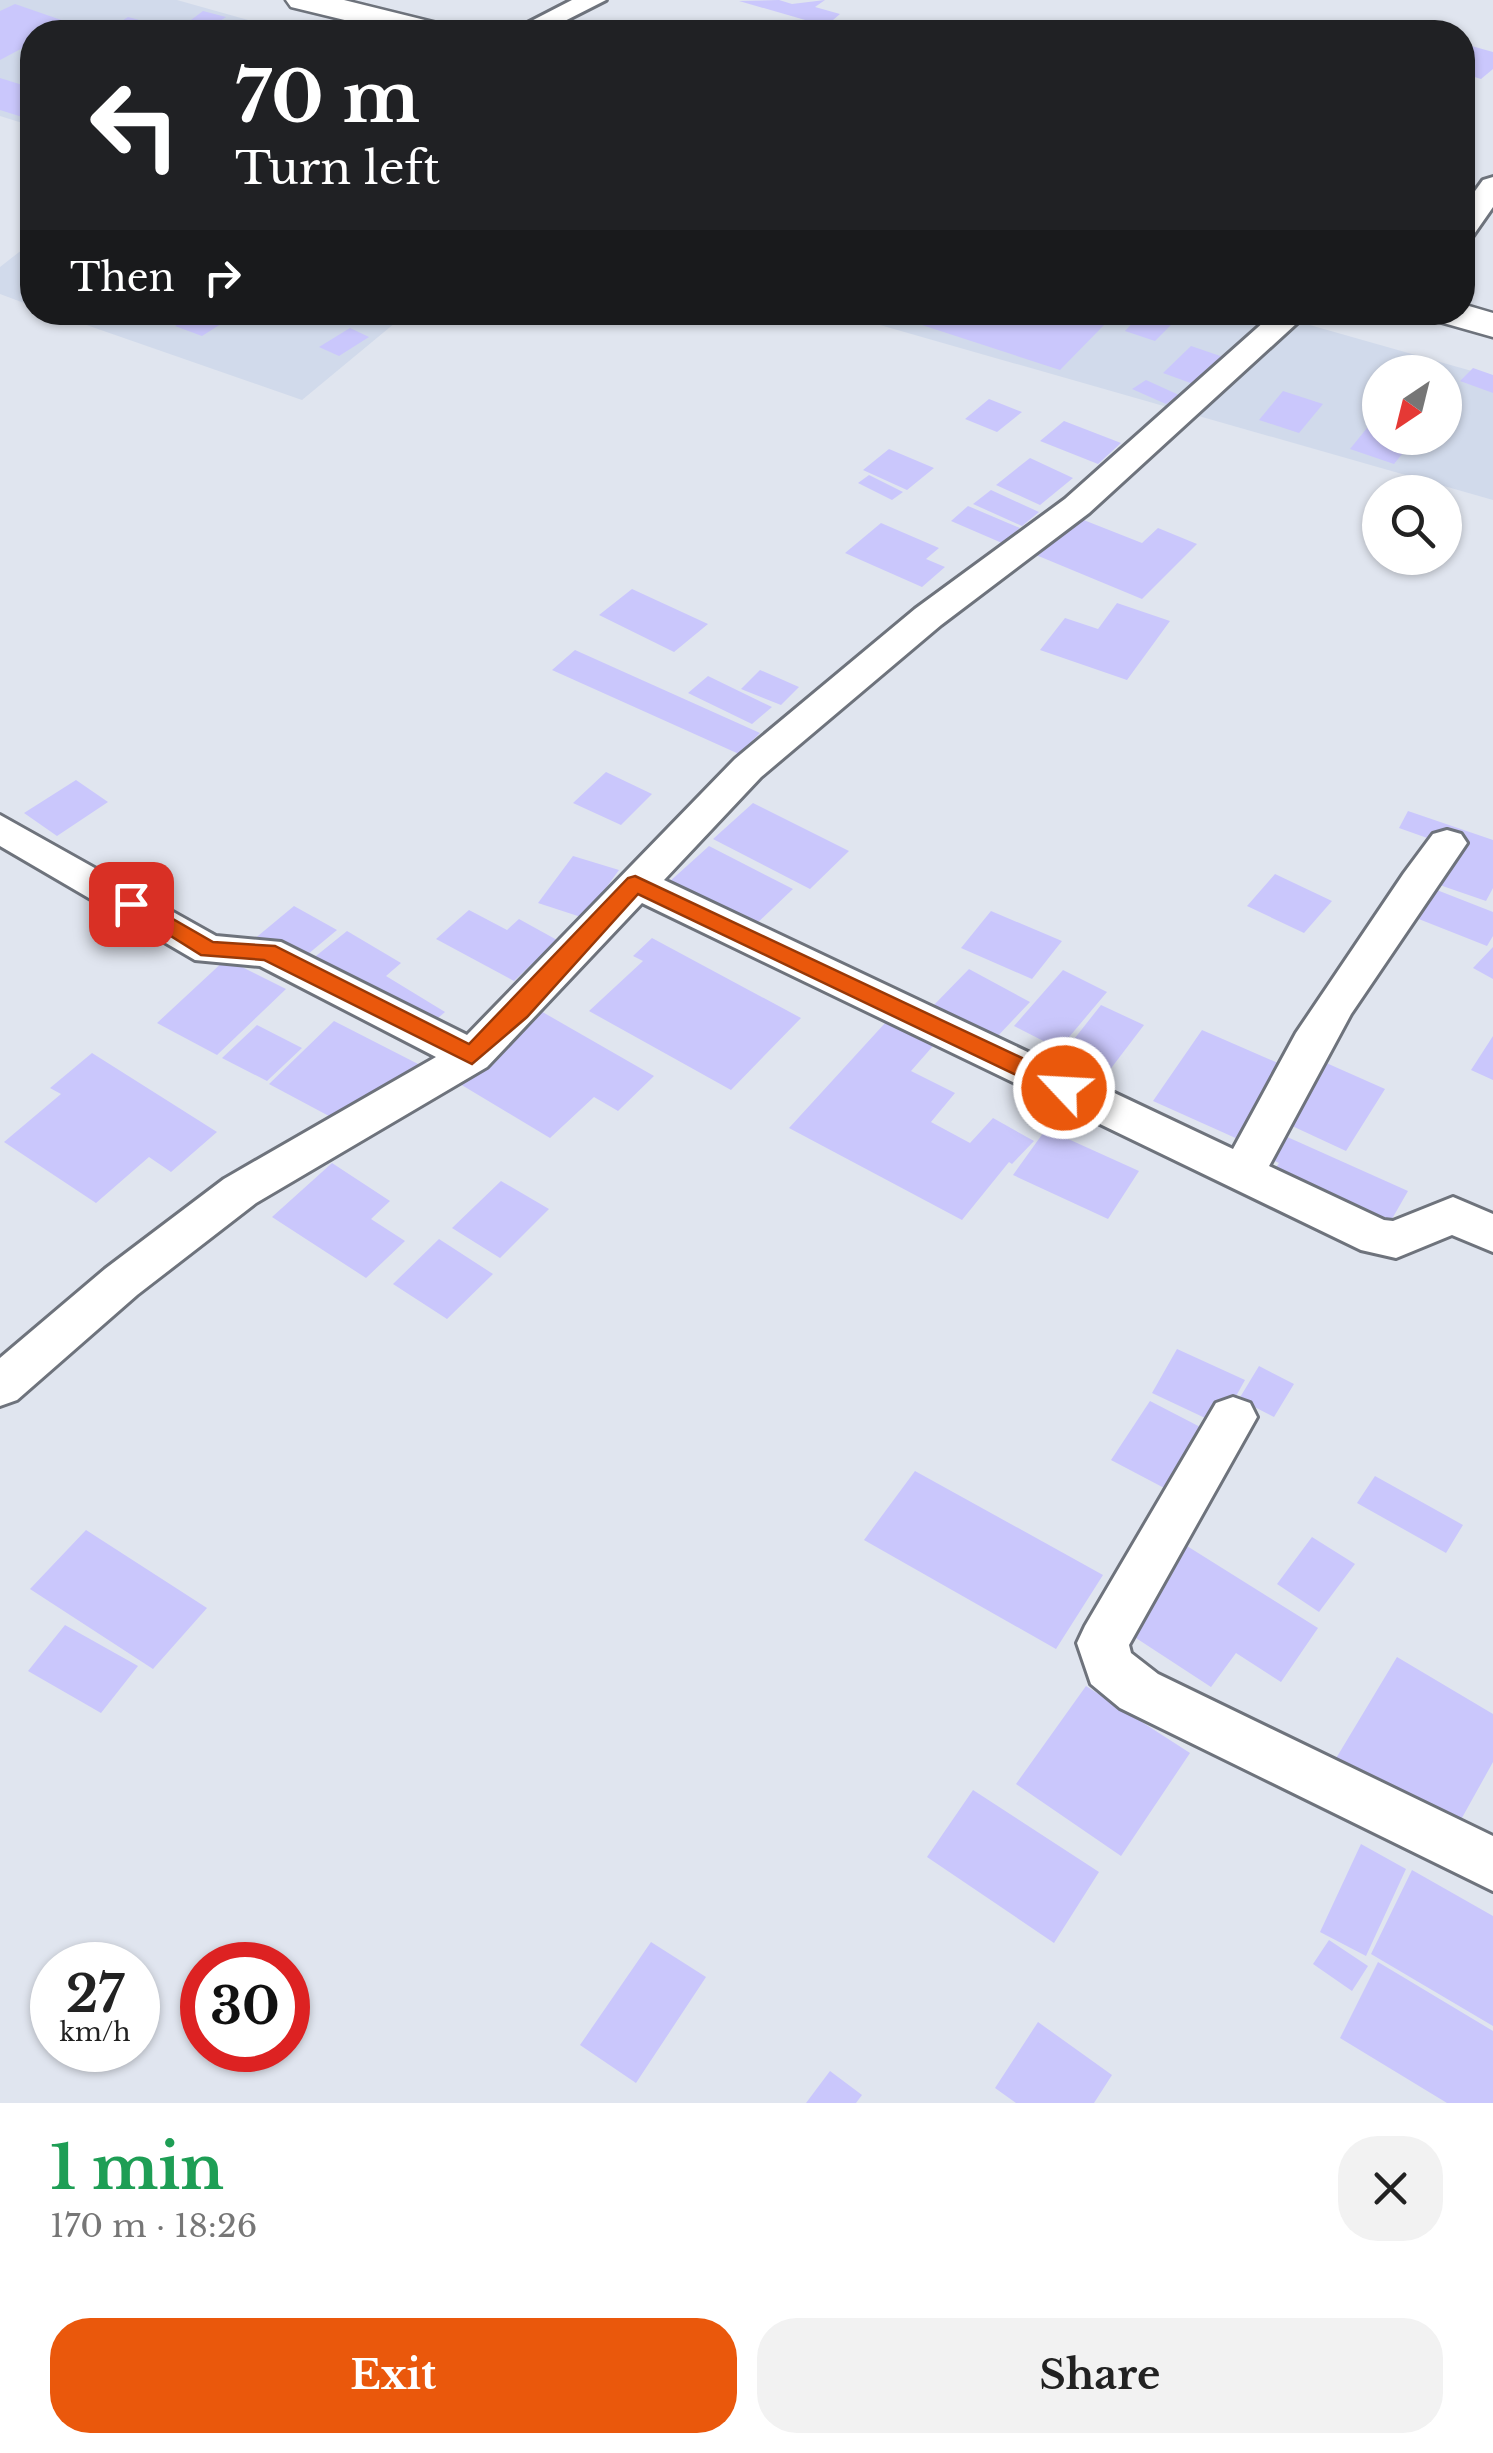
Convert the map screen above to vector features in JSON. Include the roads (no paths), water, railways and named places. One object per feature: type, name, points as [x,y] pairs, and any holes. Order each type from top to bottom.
[{"type":"main road","points":[[303,0],[384,20]]},
{"type":"street","points":[[550,20],[594,0]]},
{"type":"street","points":[[1475,212],[1493,186]]},
{"type":"street","points":[[0,1386],[120,1282],[240,1191],[472,1056],[519,1012],[635,883],[748,768],[819,705],[1077,506],[1279,325]]},
{"type":"street","points":[[0,828],[208,950],[267,952],[472,1056]]},
{"type":"street","points":[[1243,1174],[1273,1108],[1348,981],[1446,843]]},
{"type":"street","points":[[635,883],[1385,1240],[1453,1215],[1493,1234]]},
{"type":"street","points":[[1233,1416],[1103,1643],[1105,1662],[1112,1674],[1139,1691],[1493,1864]]}]
